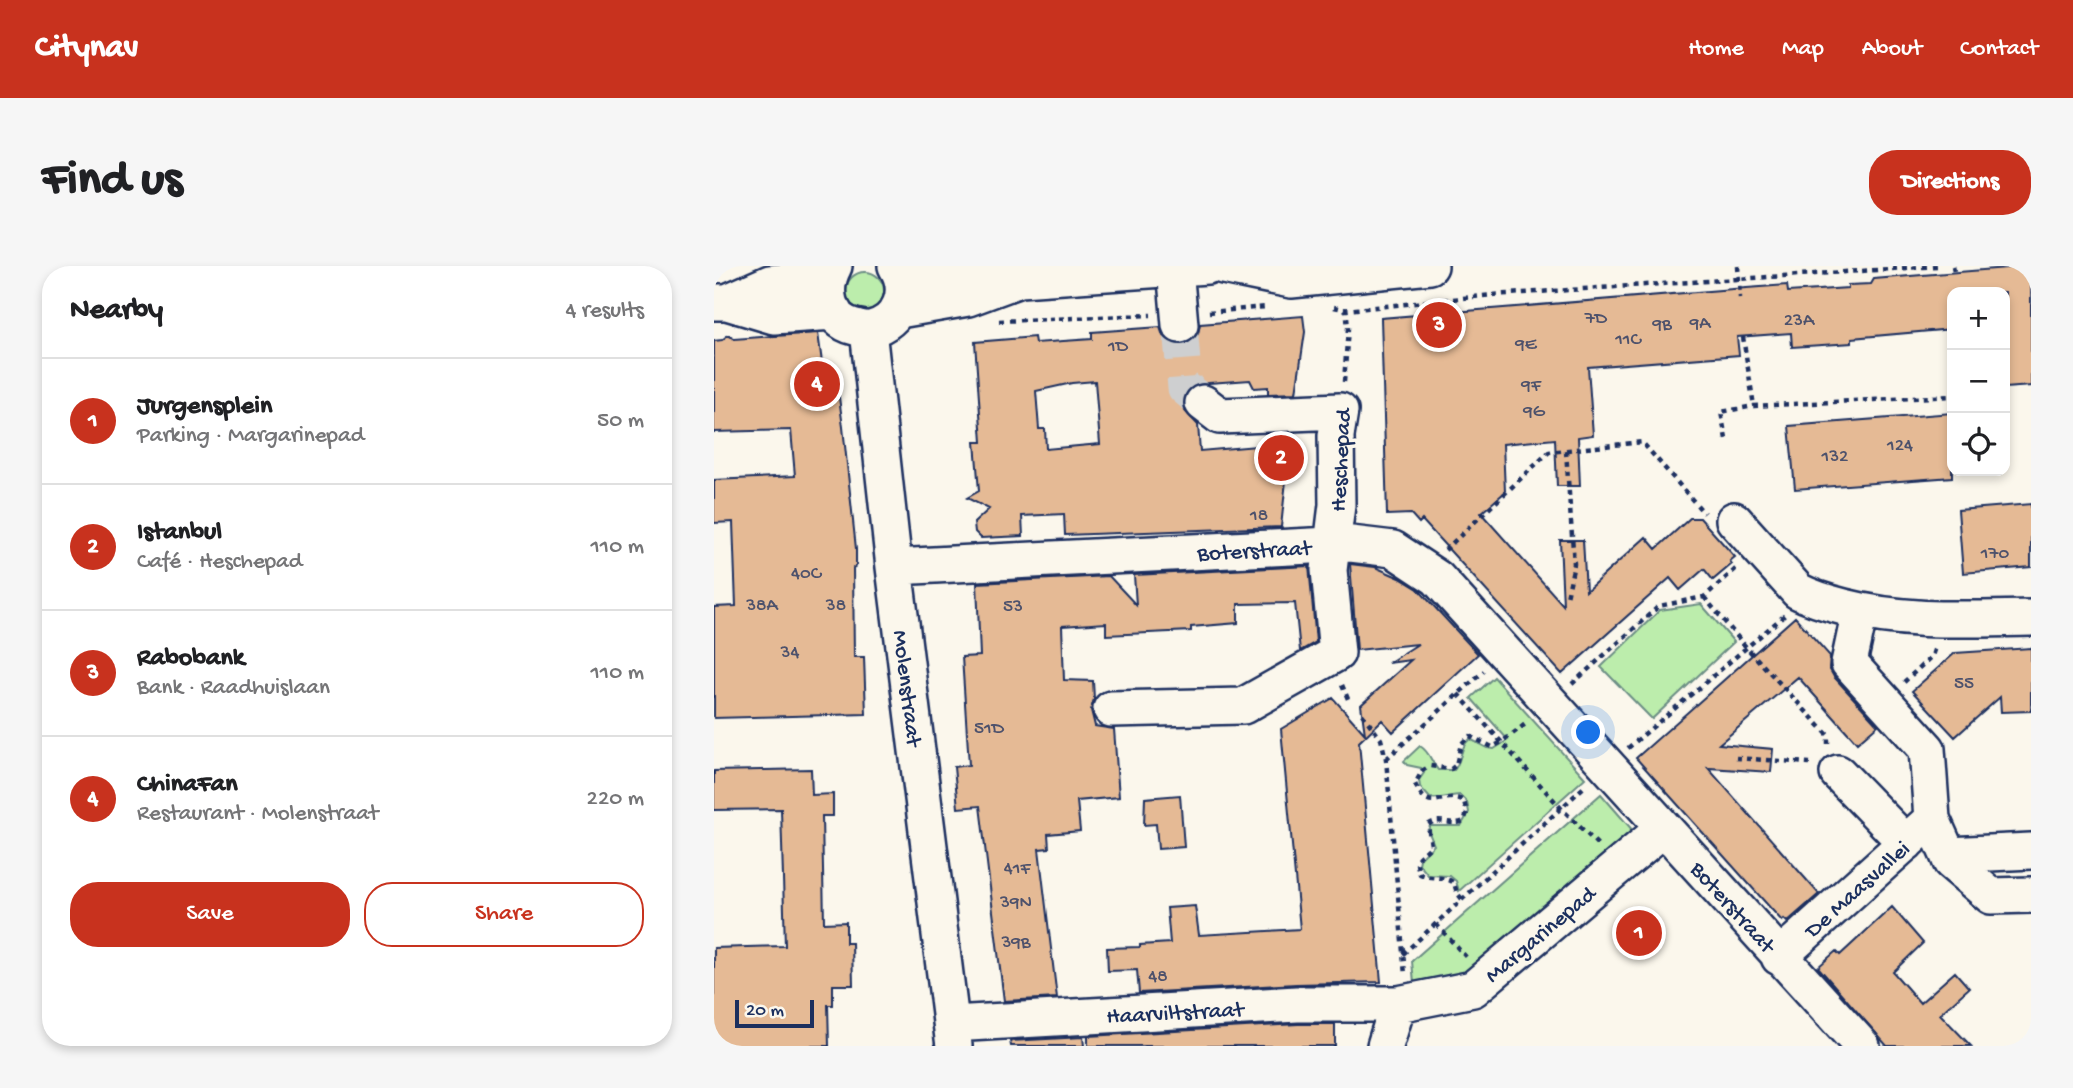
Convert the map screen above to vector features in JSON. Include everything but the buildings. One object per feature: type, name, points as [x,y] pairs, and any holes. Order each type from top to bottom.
[{"type":"street","points":[[1223,266],[1291,279],[1342,271],[1430,266]]},
{"type":"street","points":[[720,302],[770,283],[831,272],[826,290],[828,302],[834,312],[850,326],[868,330],[885,323],[899,310],[904,285],[898,269],[960,270],[1020,279],[1191,267],[1180,320]]},
{"type":"street","points":[[899,310],[968,298],[1020,279]]},
{"type":"street","points":[[720,302],[775,316],[834,312]]},
{"type":"street","name":"Molenstraat","points":[[868,330],[894,567],[953,1035]]},
{"type":"street","points":[[1203,403],[1220,416],[1340,411]]},
{"type":"street","name":"Heschepad","points":[[1111,709],[1243,706],[1336,653],[1329,570],[1337,505],[1336,436],[1340,411]]},
{"type":"street","points":[[1734,520],[1798,591],[1810,598],[1860,611],[1915,619],[2031,618]]},
{"type":"street","name":"Boterstraat","points":[[894,567],[1351,544],[1393,549],[1437,578],[1862,1046]]},
{"type":"street","name":"De Maasvallei","points":[[1860,611],[1849,663],[1927,748],[1932,819],[1951,862],[1991,896],[2031,895]]},
{"type":"street","points":[[1833,767],[1906,843]]},
{"type":"street","name":"De Maasvallei","points":[[1779,957],[1932,819]]},
{"type":"street","name":"Margarinepad","points":[[1398,1003],[1472,989],[1664,828]]},
{"type":"street","points":[[1948,855],[2031,851]]},
{"type":"street","points":[[1385,1046],[1398,1003]]},
{"type":"street","name":"Haarviltstraat","points":[[953,1035],[1297,1004],[1398,1003]]},
{"type":"path","points":[[1738,266],[1740,298]]},
{"type":"path","points":[[1327,306],[1346,310],[1492,295],[1937,266]]},
{"type":"path","name":"Heschepad","points":[[1340,411],[1347,360],[1342,271]]},
{"type":"path","points":[[989,321],[1180,320],[1276,307]]},
{"type":"path","points":[[1743,337],[1754,405]]},
{"type":"path","points":[[1726,439],[1721,412],[1754,405],[1947,396]]},
{"type":"path","points":[[1425,569],[1549,452],[1642,442],[1710,519],[1734,520]]},
{"type":"path","points":[[1566,451],[1574,564],[1567,597]]},
{"type":"path","points":[[1462,899],[1454,883],[1448,878],[1431,879],[1420,874],[1417,860],[1419,855],[1431,846],[1427,825],[1440,821],[1458,824],[1464,821],[1467,813],[1464,801],[1457,797],[1433,802],[1424,798],[1415,783],[1422,771],[1430,766],[1451,769],[1456,765],[1461,744],[1470,736],[1492,747],[1502,743],[1659,607],[1704,597],[1759,548]]},
{"type":"path","points":[[1704,597],[1746,647],[1828,735],[1833,767],[1736,758]]},
{"type":"path","points":[[1403,954],[1608,765],[1786,614]]},
{"type":"path","points":[[1884,700],[1932,656],[1940,633],[1938,620]]},
{"type":"path","points":[[1385,759],[1505,652]]},
{"type":"path","points":[[1458,694],[1561,808],[1605,852]]},
{"type":"path","points":[[1362,714],[1381,740],[1385,759],[1405,979],[1398,1003]]},
{"type":"path","points":[[1436,924],[1468,959]]},
{"type":"green space","points":[[865,272],[878,278],[884,291],[878,304],[865,310],[852,304],[846,291],[852,278]]},
{"type":"green space","points":[[1701,604],[1734,642],[1652,719],[1601,667],[1660,610]]},
{"type":"green space","points":[[1494,677],[1585,778],[1459,891],[1456,881],[1450,876],[1428,875],[1419,864],[1420,859],[1434,845],[1428,830],[1430,826],[1461,826],[1469,812],[1467,802],[1460,795],[1430,798],[1420,787],[1419,780],[1424,773],[1421,768],[1407,765],[1404,761],[1420,746],[1438,770],[1454,770],[1464,746],[1470,739],[1494,749],[1508,740],[1471,698]]},
{"type":"green space","points":[[1601,794],[1634,832],[1470,975],[1414,983],[1412,961]]},
{"type":"tunnel","points":[[1180,325],[1185,388],[1203,403]]},
{"type":"place","name":"Rabobank","points":[[1439,325]]},
{"type":"place","name":"ChinaFan","points":[[817,384]]},
{"type":"place","name":"Istanbul","points":[[1281,458]]},
{"type":"place","name":"Jurgensplein","points":[[1639,933]]}]
